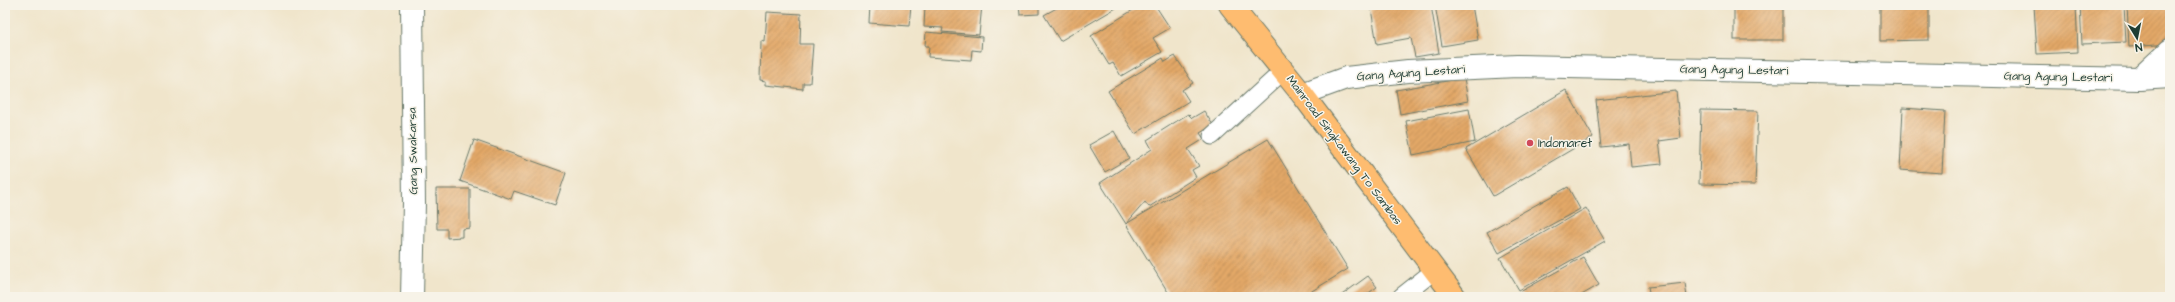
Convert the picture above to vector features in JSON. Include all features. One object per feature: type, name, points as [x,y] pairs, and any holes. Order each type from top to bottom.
[{"type":"main road","name":"Mainroad Singkawang To Sambas","points":[[1230,5],[1302,94],[1455,297]]},
{"type":"street","name":"Gang Swakarsa","points":[[412,5],[414,203],[412,297]]},
{"type":"street","points":[[2139,79],[2170,50]]},
{"type":"street","name":"Gang Agung Lestari","points":[[1302,94],[1346,78],[1408,72],[1517,66],[2139,79],[2170,77]]},
{"type":"lane","points":[[1212,136],[1283,71]]},
{"type":"lane","points":[[1401,297],[1435,270]]},
{"type":"building","points":[[870,5],[911,5],[909,26],[869,23]]},
{"type":"building","points":[[925,5],[982,5],[979,35],[942,32],[943,28],[924,27]]},
{"type":"building","points":[[1019,5],[1039,5],[1039,14],[1020,15]]},
{"type":"building","points":[[1062,5],[1114,5],[1116,8],[1060,41],[1044,15]]},
{"type":"building","points":[[1141,5],[1155,5],[1170,28],[1153,38],[1162,52],[1121,76],[1113,63],[1109,65],[1091,36]]},
{"type":"building","points":[[1396,5],[1431,5],[1439,53],[1415,57],[1411,38],[1377,44],[1371,9]]},
{"type":"building","points":[[1435,5],[1472,5],[1478,40],[1442,46]]},
{"type":"building","points":[[1734,5],[1783,5],[1783,40],[1734,40]]},
{"type":"building","points":[[1880,5],[1929,5],[1929,40],[1880,41]]},
{"type":"building","points":[[2034,5],[2076,5],[2078,52],[2037,54]]},
{"type":"building","points":[[2080,5],[2124,5],[2126,42],[2082,44]]},
{"type":"building","points":[[2127,5],[2170,5],[2170,44],[2129,47]]},
{"type":"building","points":[[767,12],[801,14],[800,44],[813,44],[810,83],[803,83],[803,89],[766,85],[766,81],[760,80],[761,41],[765,42]]},
{"type":"building","points":[[926,32],[982,37],[981,51],[972,50],[971,60],[928,57],[929,46],[925,46]]},
{"type":"building","points":[[1175,56],[1193,83],[1182,90],[1189,101],[1135,134],[1108,91],[1163,58],[1165,62]]},
{"type":"building","points":[[1464,78],[1468,101],[1400,114],[1396,90]]},
{"type":"building","name":"Indomaret","points":[[1566,90],[1593,137],[1493,196],[1466,149]]},
{"type":"building","points":[[1676,91],[1681,138],[1659,141],[1662,164],[1631,167],[1629,144],[1601,147],[1596,100]]},
{"type":"building","points":[[1903,108],[1945,111],[1942,173],[1900,170]]},
{"type":"building","points":[[1469,109],[1475,142],[1413,155],[1406,121]]},
{"type":"building","points":[[1701,110],[1758,111],[1755,185],[1699,184]]},
{"type":"building","points":[[1204,111],[1213,125],[1200,133],[1204,139],[1188,149],[1199,166],[1192,170],[1196,177],[1149,207],[1145,202],[1126,224],[1100,183],[1152,149],[1147,140],[1188,114],[1192,118]]},
{"type":"building","points":[[1114,131],[1129,158],[1105,172],[1089,145]]},
{"type":"building","points":[[1268,139],[1348,269],[1302,297],[1171,297],[1126,224]]},
{"type":"building","points":[[474,140],[566,173],[555,205],[514,191],[511,199],[460,181]]},
{"type":"building","points":[[1568,187],[1580,209],[1499,253],[1487,232]]},
{"type":"building","points":[[436,189],[470,189],[470,228],[462,229],[462,237],[447,238],[447,229],[437,229]]},
{"type":"building","points":[[1586,208],[1605,241],[1519,290],[1500,258]]},
{"type":"building","points":[[1583,257],[1599,285],[1578,297],[1522,297],[1520,292]]},
{"type":"building","points":[[1368,276],[1377,287],[1363,297],[1339,297]]},
{"type":"building","points":[[1685,283],[1687,297],[1650,297],[1648,287]]},
{"type":"place","name":"Indomaret","points":[[1530,143]]}]
